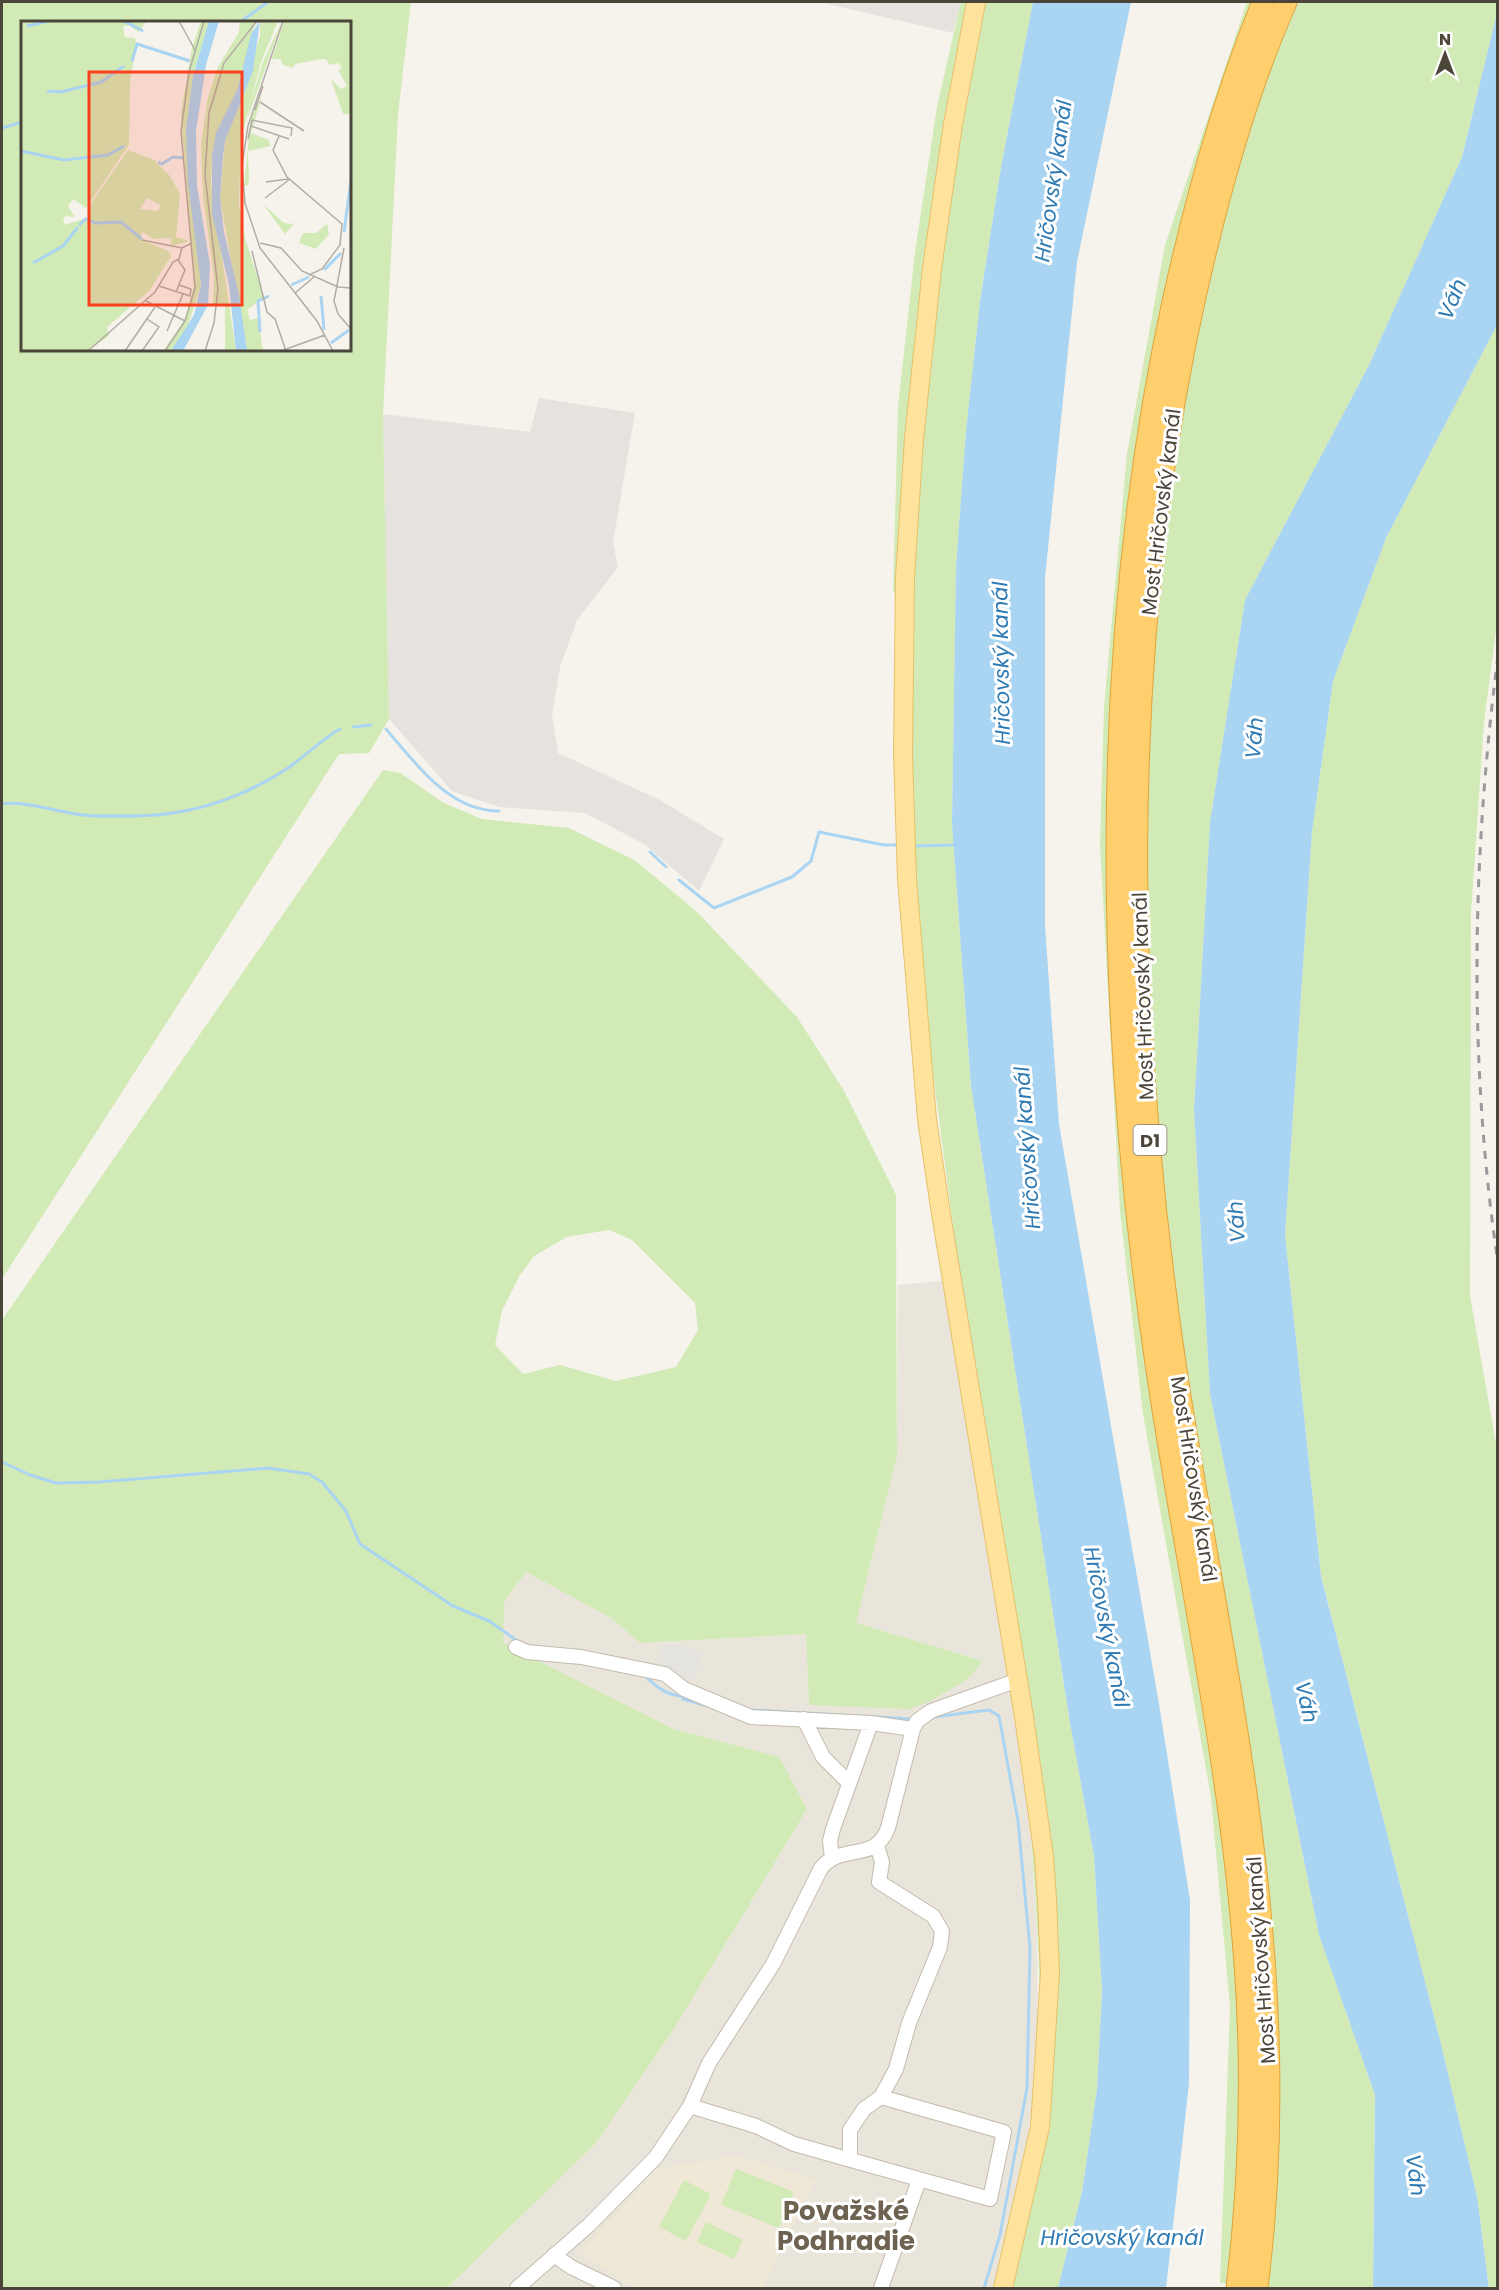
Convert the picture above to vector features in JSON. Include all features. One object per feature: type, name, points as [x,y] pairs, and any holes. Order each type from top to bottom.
[{"type":"highway","name":"Most Hričovský kanál","points":[[1237,2289],[1249,2131],[1249,2038],[1245,1962],[1230,1820],[1171,1463],[1141,1258],[1127,1118],[1119,930],[1118,844],[1127,622],[1134,540],[1154,397],[1201,182],[1222,112],[1263,2]]},
{"type":"highway","name":"Most Hričovský kanál","points":[[1257,2289],[1266,2207],[1270,2131],[1269,2040],[1264,1960],[1248,1808],[1188,1447],[1165,1286],[1147,1103],[1139,941],[1138,842],[1141,702],[1147,624],[1162,481],[1174,402],[1196,291],[1220,192],[1266,46],[1286,2]]},
{"type":"main road","points":[[976,2],[953,124],[932,268],[914,439],[905,577],[903,754],[907,879],[927,1119],[1018,1680],[1044,1857],[1050,1973],[1040,2127],[1003,2289]]},
{"type":"street","points":[[516,1647],[527,1652],[581,1657],[665,1674],[694,1694],[751,1717],[806,1722],[871,1723],[914,1729]]},
{"type":"street","points":[[517,2289],[589,2224],[649,2165],[690,2106],[709,2063],[773,1964],[815,1877],[832,1857],[847,1852],[871,1850],[884,1838],[918,1721],[931,1711],[1018,1680]]},
{"type":"street","points":[[806,1722],[823,1757],[849,1783]]},
{"type":"street","points":[[832,1857],[830,1841],[871,1723]]},
{"type":"street","points":[[850,2158],[850,2130],[864,2109],[880,2097],[896,2069],[909,2023],[940,1947],[942,1931],[933,1916],[879,1882],[882,1862],[877,1846]]},
{"type":"street","points":[[690,2106],[756,2126],[794,2144],[990,2199],[1004,2132],[880,2097]]},
{"type":"street","points":[[881,2289],[919,2180]]},
{"type":"street","points":[[554,2255],[614,2289]]},
{"type":"shaded area","points":[[819,2],[961,2],[953,33]]},
{"type":"shaded area","points":[[539,398],[635,413],[613,543],[618,567],[577,620],[560,667],[552,715],[558,753],[660,800],[724,839],[699,891],[644,844],[585,813],[499,807],[452,791],[389,719],[383,414],[530,432]]},
{"type":"shaded area","points":[[961,1279],[1030,1820],[1037,1928],[1038,2025],[1034,2101],[1013,2222],[994,2288],[447,2288],[595,2144],[674,2029],[807,1809],[778,1757],[674,1729],[502,1643],[504,1602],[526,1572],[611,1618],[640,1643],[806,1634],[809,1705],[968,1679],[983,1661],[856,1623],[897,1456],[898,1285]]},
{"type":"shaded area","points":[[662,1645],[703,1652],[693,1680],[670,1670],[656,1658]]},
{"type":"shaded area","points":[[739,2156],[815,2180],[762,2288],[636,2288],[580,2253],[659,2168]]},
{"type":"green space","points":[[2,2],[411,2],[398,114],[383,414],[389,719],[369,753],[339,754],[2,1279]]},
{"type":"green space","points":[[961,2],[1033,2],[1001,167],[980,301],[966,431],[956,566],[952,824],[971,1086],[1070,1723],[1094,1856],[1102,1991],[1097,2089],[1082,2192],[1058,2288],[994,2288],[1017,2196],[1034,2102],[1038,2067],[1040,1996],[1037,1926],[1030,1820],[924,1003],[911,821],[914,593],[893,592],[898,407],[915,252],[937,106]]},
{"type":"green space","points":[[1247,2],[1497,2],[1497,13],[1462,157],[1369,365],[1245,600],[1210,822],[1194,1110],[1210,1394],[1319,1935],[1375,2095],[1373,2288],[1284,2288],[1220,2283],[1230,2007],[1211,1797],[1143,1414],[1120,1211],[1100,844],[1104,707],[1127,454],[1165,245]]},
{"type":"green space","points":[[1497,325],[1497,623],[1484,722],[1471,914],[1470,1296],[1498,1455],[1497,2288],[1489,2288],[1477,2196],[1441,2044],[1321,1575],[1285,1235],[1312,832],[1333,681],[1386,538]]},
{"type":"green space","points":[[383,770],[400,773],[444,803],[482,819],[569,828],[636,861],[696,911],[797,1017],[843,1089],[896,1195],[897,1456],[856,1623],[983,1661],[968,1679],[931,1701],[909,1709],[809,1705],[806,1634],[640,1643],[611,1618],[526,1572],[504,1602],[503,1643],[674,1729],[779,1757],[807,1809],[674,2029],[595,2144],[447,2288],[2,2288],[2,1320]],"holes":[[[609,1230],[632,1240],[695,1303],[698,1330],[676,1367],[616,1381],[560,1365],[523,1374],[495,1345],[502,1311],[520,1275],[534,1256],[567,1237]]]},
{"type":"green space","points":[[736,2169],[794,2192],[779,2228],[721,2205]]},
{"type":"green space","points":[[684,2180],[711,2194],[686,2241],[659,2227]]},
{"type":"green space","points":[[706,2222],[743,2240],[734,2259],[697,2242]]},
{"type":"water","name":"Hričovský kanál","points":[[1033,2],[1131,2],[1077,262],[1045,578],[1045,926],[1059,1124],[1160,1710],[1190,1900],[1189,2084],[1166,2288],[1058,2288],[1082,2192],[1097,2089],[1102,1991],[1094,1856],[1070,1723],[971,1086],[952,824],[956,566],[966,431],[980,301],[1001,167]]},
{"type":"water","name":"Váh","points":[[1497,13],[1497,325],[1386,538],[1333,681],[1312,832],[1285,1235],[1321,1576],[1441,2044],[1477,2196],[1489,2288],[1373,2288],[1375,2095],[1319,1935],[1210,1394],[1194,1110],[1210,822],[1245,600],[1369,365],[1462,157]]},
{"type":"waterway","points":[[241,21],[268,2]]},
{"type":"waterway","points":[[2,128],[21,122]]},
{"type":"waterway","points":[[353,727],[371,725]]},
{"type":"waterway","points":[[2,804],[25,804],[73,814],[97,816],[152,815],[197,808],[249,790],[274,777],[340,729]]},
{"type":"waterway","points":[[386,729],[422,770],[449,794],[481,809],[499,811]]},
{"type":"waterway","points":[[679,880],[714,908],[792,877],[811,861],[819,832],[884,845],[899,845]]},
{"type":"waterway","points":[[912,846],[956,845]]},
{"type":"waterway","points":[[650,852],[666,867]]},
{"type":"waterway","points":[[2,1462],[30,1475],[56,1483],[99,1482],[268,1468],[309,1474],[322,1482],[346,1511],[360,1544],[453,1606],[489,1621],[519,1642]]},
{"type":"waterway","points":[[647,1678],[667,1693],[708,1706]]},
{"type":"waterway","points":[[752,1710],[912,1719]]},
{"type":"waterway","points":[[933,1717],[989,1710],[999,1716],[1018,1821],[1030,1948],[1027,2088],[1000,2235],[984,2288]]},
{"type":"railway","points":[[1498,656],[1483,807],[1477,960],[1482,1112],[1488,1187],[1498,1263]]},
{"type":"district","name":"Považské Podhradie","points":[[846,2226]]}]
